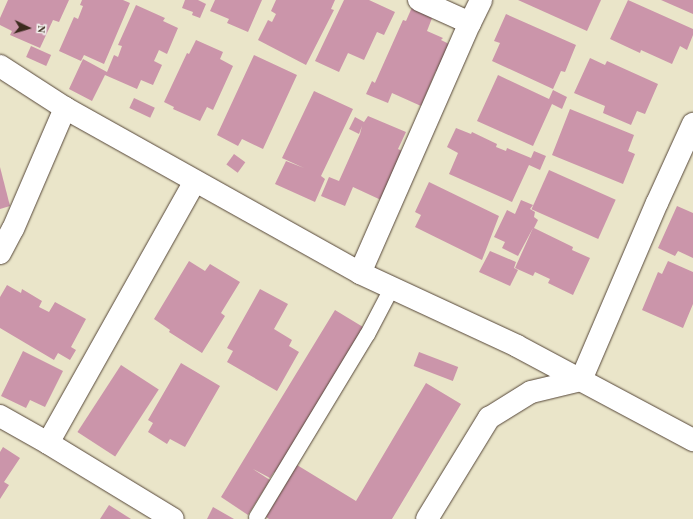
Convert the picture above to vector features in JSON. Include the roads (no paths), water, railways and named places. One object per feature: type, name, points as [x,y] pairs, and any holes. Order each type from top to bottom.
[{"type":"street","points":[[419,0],[470,23]]},
{"type":"street","points":[[360,274],[480,0]]},
{"type":"street","points":[[0,66],[66,108],[360,274],[517,346],[693,440]]},
{"type":"street","points":[[0,253],[13,229],[66,108]]},
{"type":"street","points":[[581,380],[657,203],[692,129]]},
{"type":"street","points":[[48,443],[195,180]]},
{"type":"street","points":[[427,519],[489,418],[531,392],[581,380]]},
{"type":"street","points":[[0,416],[48,443],[172,519]]},
{"type":"lane","points":[[256,517],[367,334],[391,288]]}]
